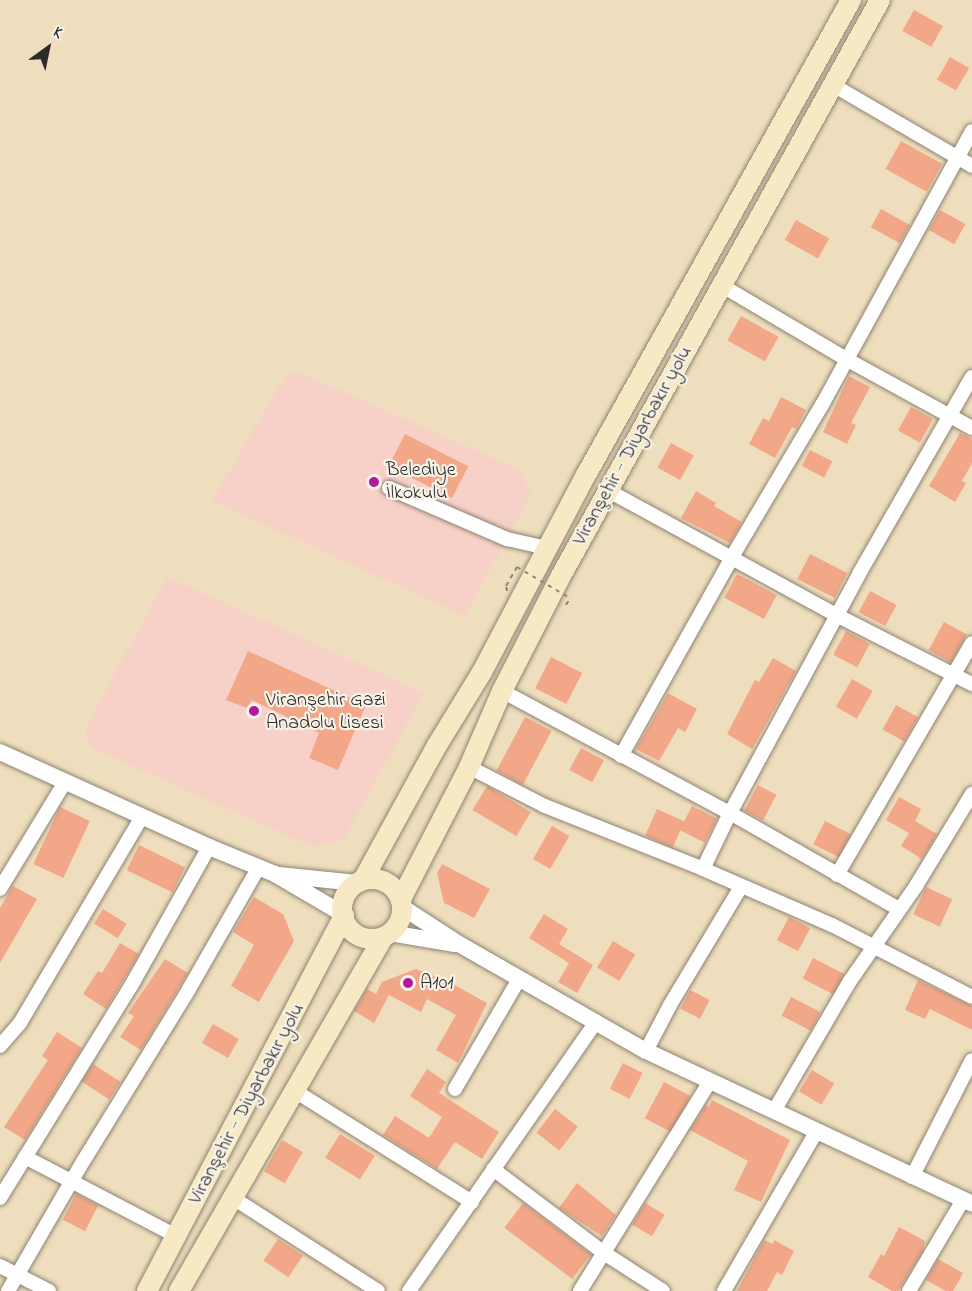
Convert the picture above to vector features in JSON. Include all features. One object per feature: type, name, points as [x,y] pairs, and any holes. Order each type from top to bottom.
[{"type":"main road","name":"Viranşehir - Diyarbakır yolu","points":[[360,882],[436,747],[482,672],[547,548],[851,0]]},
{"type":"main road","name":"Viranşehir - Diyarbakır yolu","points":[[401,903],[469,767],[502,691],[607,490],[880,0]]},
{"type":"main road","points":[[382,880],[390,885],[401,903],[399,922],[386,935],[367,938],[359,935],[352,930],[343,915],[345,896],[360,882],[382,880]]},
{"type":"main road","name":"Viranşehir - Diyarbakır yolu","points":[[147,1291],[178,1237],[343,915]]},
{"type":"main road","name":"Viranşehir - Diyarbakır yolu","points":[[179,1291],[386,935]]},
{"type":"street","points":[[833,85],[972,166]]},
{"type":"street","points":[[621,756],[972,131]]},
{"type":"street","points":[[721,285],[846,359],[972,428]]},
{"type":"street","points":[[704,869],[730,813],[836,615],[972,378]]},
{"type":"street","points":[[389,488],[507,539],[547,548]]},
{"type":"street","points":[[607,490],[836,615],[972,684]]},
{"type":"street","points":[[837,875],[972,643]]},
{"type":"street","points":[[502,691],[730,813],[899,909]]},
{"type":"street","points":[[0,752],[209,847],[275,874],[343,915]]},
{"type":"street","points":[[469,767],[545,806],[704,869],[874,945],[972,997]]},
{"type":"street","points":[[0,889],[65,782]]},
{"type":"street","points":[[774,1111],[850,981],[972,794]]},
{"type":"street","points":[[1,1041],[20,1023],[142,817]]},
{"type":"street","points":[[0,1198],[131,986],[209,847]]},
{"type":"street","points":[[8,1291],[189,989],[259,867]]},
{"type":"street","points":[[275,874],[360,882]]},
{"type":"street","points":[[646,1051],[670,1005],[741,887]]},
{"type":"street","points":[[401,903],[459,944],[646,1051],[967,1202],[909,1291]]},
{"type":"street","points":[[386,935],[459,944]]},
{"type":"street","points":[[455,1089],[519,979]]},
{"type":"street","points":[[409,1291],[595,1023]]},
{"type":"street","points":[[912,1177],[972,1060]]},
{"type":"street","points":[[580,1291],[710,1081]]},
{"type":"street","points":[[295,1091],[472,1202]]},
{"type":"street","points":[[724,1291],[816,1132]]},
{"type":"street","points":[[25,1157],[178,1237]]},
{"type":"street","points":[[494,1169],[604,1253],[663,1291]]},
{"type":"street","points":[[233,1198],[378,1291]]},
{"type":"street","points":[[0,1266],[50,1291]]},
{"type":"path","points":[[517,567],[570,598]]},
{"type":"shaded area","name":"Belediye İlkokulu","points":[[298,372],[518,469],[531,494],[465,616],[212,501],[285,377]]},
{"type":"shaded area","name":"Viranşehir Gazi Anadolu Lisesi","points":[[167,577],[424,693],[344,839],[313,847],[90,747],[85,730]]},
{"type":"building","points":[[914,10],[943,26],[931,47],[902,31]]},
{"type":"building","points":[[950,57],[969,68],[956,91],[937,80]]},
{"type":"building","points":[[901,141],[942,164],[927,192],[885,169]]},
{"type":"building","points":[[881,209],[910,225],[900,243],[871,227]]},
{"type":"building","points":[[940,210],[965,224],[954,244],[929,230]]},
{"type":"building","points":[[796,220],[829,238],[818,259],[785,240]]},
{"type":"building","points":[[741,316],[779,337],[765,361],[727,340]]},
{"type":"building","points":[[849,376],[870,387],[851,423],[856,425],[847,444],[823,432]]},
{"type":"building","points":[[781,397],[806,410],[796,429],[792,427],[775,458],[749,444],[763,418],[769,421]]},
{"type":"building","points":[[911,407],[933,419],[920,443],[898,431]]},
{"type":"building","points":[[960,433],[972,439],[972,463],[962,481],[966,483],[955,502],[929,486]]},
{"type":"building","points":[[405,434],[468,466],[452,498],[389,466]]},
{"type":"building","points":[[671,443],[694,456],[680,480],[657,467]]},
{"type":"building","points":[[810,450],[832,461],[824,477],[802,466]]},
{"type":"building","points":[[696,491],[716,503],[714,506],[742,522],[730,543],[681,518]]},
{"type":"building","points":[[810,554],[847,573],[835,598],[797,579]]},
{"type":"building","points":[[737,574],[777,595],[764,619],[724,598]]},
{"type":"building","points":[[870,591],[896,605],[885,626],[859,612]]},
{"type":"building","points":[[944,622],[967,635],[951,663],[928,650]]},
{"type":"building","points":[[846,631],[870,644],[857,668],[833,655]]},
{"type":"building","points":[[248,651],[366,705],[338,770],[309,758],[319,733],[252,700],[247,708],[226,700]]},
{"type":"building","points":[[551,657],[582,673],[566,704],[535,688]]},
{"type":"building","points":[[773,658],[796,671],[752,749],[727,734],[755,680],[759,682]]},
{"type":"building","points":[[852,679],[873,691],[857,719],[836,707]]},
{"type":"building","points":[[668,693],[697,709],[685,732],[678,728],[659,761],[636,749]]},
{"type":"building","points":[[896,705],[918,717],[904,742],[882,729]]},
{"type":"building","points":[[525,717],[551,731],[523,785],[496,771]]},
{"type":"building","points":[[581,748],[604,760],[592,782],[569,770]]},
{"type":"building","points":[[758,785],[777,795],[763,820],[744,811]]},
{"type":"building","points":[[487,786],[531,812],[516,836],[473,810]]},
{"type":"building","points":[[899,797],[921,809],[915,821],[937,834],[922,859],[901,846],[909,833],[886,820]]},
{"type":"building","points":[[692,806],[717,819],[705,843],[680,830]]},
{"type":"building","points":[[60,807],[90,821],[63,878],[33,864]]},
{"type":"building","points":[[657,809],[684,821],[673,848],[645,835]]},
{"type":"building","points":[[825,821],[851,834],[839,857],[813,844]]},
{"type":"building","points":[[552,826],[569,836],[550,869],[533,859]]},
{"type":"building","points":[[139,845],[185,867],[173,893],[127,870]]},
{"type":"building","points":[[442,864],[490,889],[474,918],[444,903],[437,873]]},
{"type":"building","points":[[13,886],[37,899],[0,963],[0,908]]},
{"type":"building","points":[[926,887],[952,899],[940,926],[913,914]]},
{"type":"building","points":[[254,897],[283,914],[294,941],[259,1002],[231,986],[254,945],[233,932]]},
{"type":"building","points":[[103,909],[127,924],[118,938],[94,923]]},
{"type":"building","points":[[544,914],[568,929],[559,944],[593,965],[577,993],[558,982],[569,963],[529,938]]},
{"type":"building","points":[[789,917],[810,928],[798,951],[777,940]]},
{"type":"building","points":[[613,941],[635,954],[619,981],[597,968]]},
{"type":"building","points":[[120,943],[139,954],[106,1009],[83,994],[98,971],[102,973]]},
{"type":"building","points":[[813,958],[844,974],[834,994],[803,978]]},
{"type":"building","points":[[165,959],[188,973],[141,1050],[120,1037],[134,1016],[128,1013]]},
{"type":"building","points":[[416,969],[449,982],[487,1003],[458,1063],[436,1050],[456,1015],[427,999],[421,1012],[389,995],[374,1023],[354,1011],[367,989],[376,994],[382,982]]},
{"type":"building","points":[[918,980],[972,1006],[972,1030],[930,1009],[925,1019],[905,1010]]},
{"type":"building","points":[[690,990],[710,1000],[700,1019],[680,1009]]},
{"type":"building","points":[[791,997],[820,1012],[811,1031],[781,1016]]},
{"type":"building","points":[[213,1024],[239,1039],[228,1058],[202,1043]]},
{"type":"building","points":[[57,1032],[82,1048],[25,1140],[4,1127],[48,1060],[42,1056]]},
{"type":"building","points":[[623,1063],[643,1073],[629,1099],[610,1089]]},
{"type":"building","points":[[93,1064],[121,1082],[109,1100],[82,1082]]},
{"type":"building","points":[[427,1069],[446,1082],[439,1093],[499,1132],[482,1159],[455,1142],[437,1169],[383,1135],[395,1116],[429,1138],[442,1117],[410,1096]]},
{"type":"building","points":[[812,1070],[834,1083],[821,1105],[799,1091]]},
{"type":"building","points":[[664,1082],[690,1096],[671,1132],[645,1118]]},
{"type":"building","points":[[712,1100],[790,1140],[761,1202],[734,1190],[748,1161],[690,1130],[706,1105],[709,1107]]},
{"type":"building","points":[[555,1109],[578,1127],[559,1150],[537,1133]]},
{"type":"building","points":[[340,1134],[375,1156],[360,1179],[325,1158]]},
{"type":"building","points":[[282,1140],[303,1152],[285,1183],[264,1171]]},
{"type":"building","points":[[577,1183],[616,1215],[602,1236],[559,1208]]},
{"type":"building","points":[[76,1194],[98,1205],[85,1231],[63,1220]]},
{"type":"building","points":[[523,1203],[591,1254],[572,1279],[504,1228]]},
{"type":"building","points":[[645,1203],[665,1215],[652,1236],[632,1224]]},
{"type":"building","points":[[899,1227],[925,1241],[923,1251],[898,1291],[892,1291],[868,1277],[881,1254],[884,1256]]},
{"type":"building","points":[[278,1239],[303,1256],[288,1277],[263,1261]]},
{"type":"building","points":[[764,1240],[773,1244],[774,1240],[794,1251],[782,1275],[777,1272],[767,1291],[737,1291]]},
{"type":"building","points":[[938,1259],[963,1273],[953,1291],[946,1291],[926,1280]]},
{"type":"place","name":"Belediye İlkokulu","points":[[374,482]]},
{"type":"place","name":"Viranşehir Gazi Anadolu Lisesi","points":[[254,711]]},
{"type":"place","name":"A101","points":[[408,983]]}]
